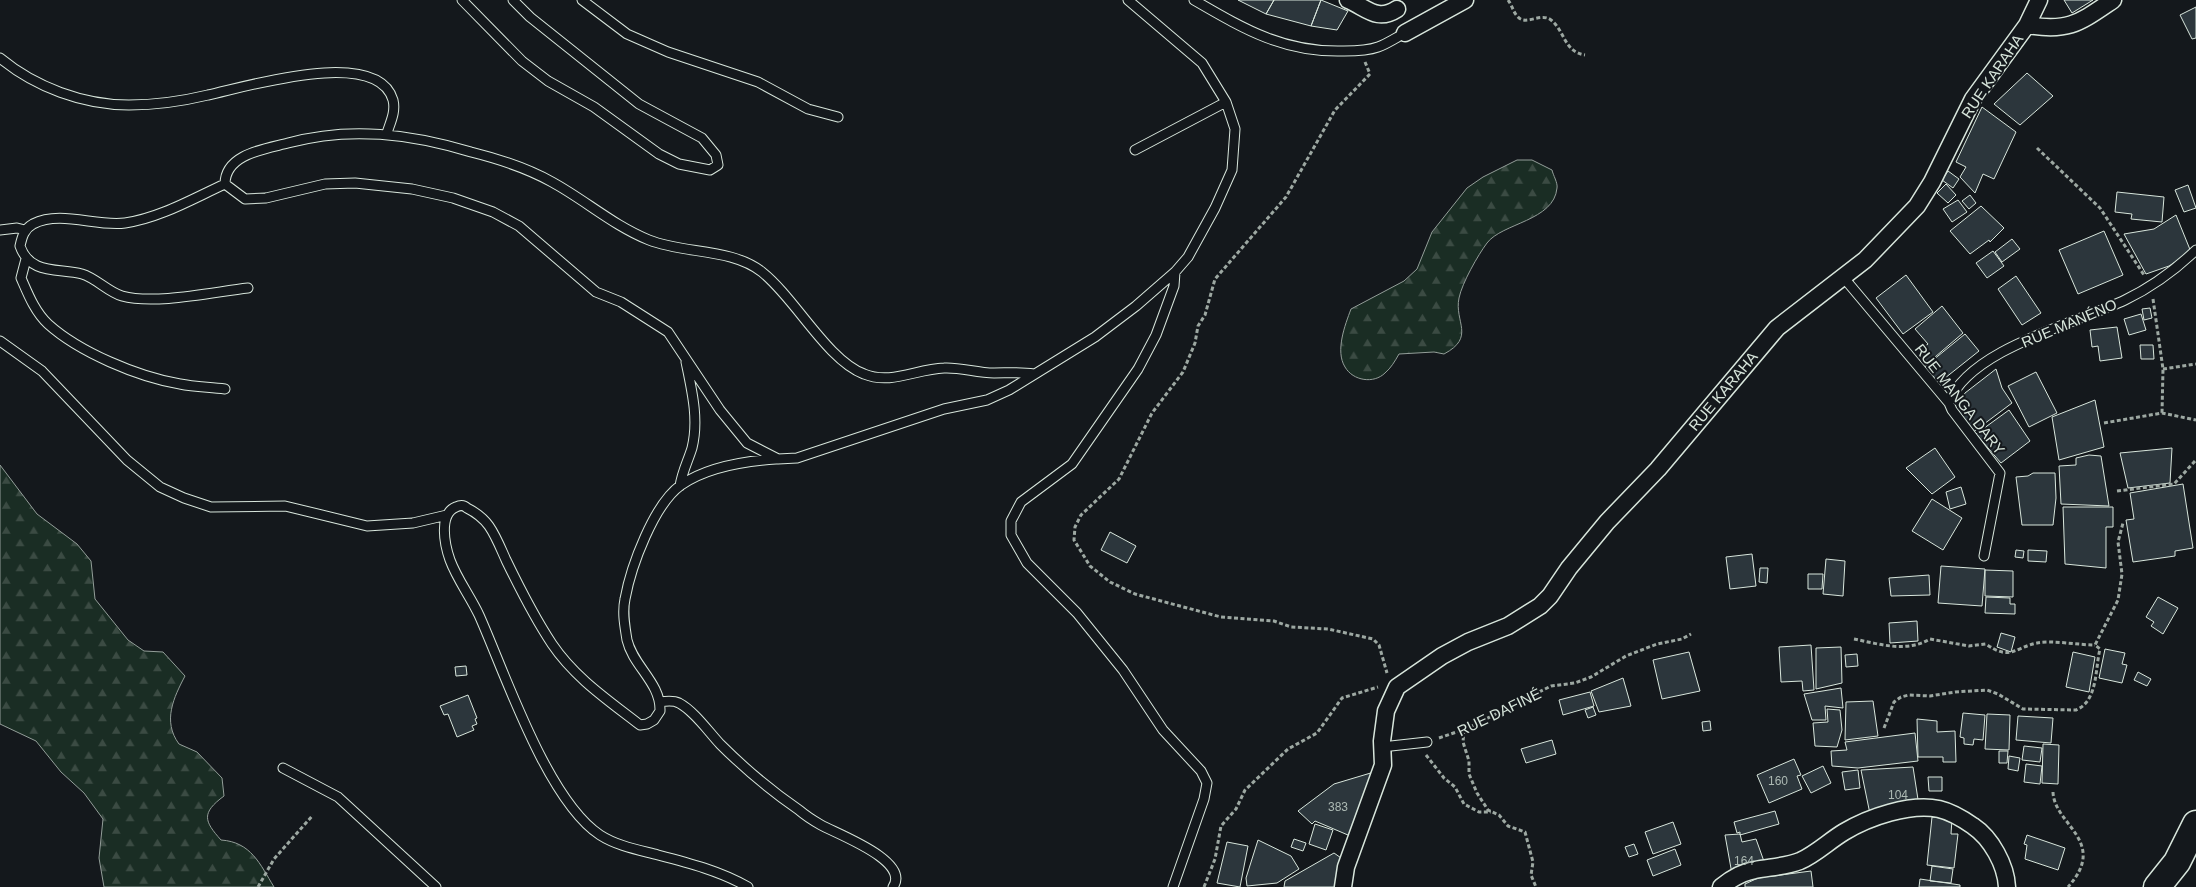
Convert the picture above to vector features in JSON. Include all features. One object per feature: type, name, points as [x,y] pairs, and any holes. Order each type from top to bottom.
[{"type":"main road","points":[[2156,887],[2177,862],[2196,824]]},
{"type":"street","points":[[1348,0],[1378,16],[1387,15],[1397,9]]},
{"type":"street","points":[[1405,33],[1465,0]]},
{"type":"street","name":"RUE KARAHA","points":[[1394,685],[1442,656],[1468,642],[1508,626],[1540,606],[1607,522],[1658,469],[1777,328],[1865,260],[1917,206],[1932,182],[1973,99],[2027,25],[2038,0]]},
{"type":"street","points":[[2027,25],[2065,28],[2084,20],[2113,0]]},
{"type":"street","points":[[1343,887],[1346,867],[1382,765],[1386,711],[1394,685]]},
{"type":"street","points":[[1727,885],[1754,870],[1782,867],[1800,861],[1844,831],[1896,811],[1939,809],[1961,817],[1985,833],[1999,858],[2007,887]]},
{"type":"lane","points":[[462,0],[528,66],[548,81],[594,107],[659,154],[679,164],[710,170],[718,165],[716,155],[702,138],[638,104],[530,17],[512,0]]},
{"type":"lane","points":[[582,0],[627,34],[668,52],[758,82],[808,109],[838,116]]},
{"type":"lane","points":[[748,887],[699,866],[626,846],[600,835],[576,813],[544,760],[480,617],[450,561],[444,542],[447,515],[451,509],[458,505],[465,506],[490,527],[532,613],[552,645],[574,672],[603,698],[640,725],[654,720],[660,711],[660,702],[646,672],[628,643],[623,616],[624,600],[632,571],[646,536],[662,506],[680,486],[711,471],[752,461],[797,458],[944,409],[987,400],[1009,390],[1095,337],[1175,272],[1188,257],[1215,208],[1232,170],[1235,129],[1226,102],[1202,63],[1128,0]]},
{"type":"lane","points":[[1194,0],[1238,24],[1281,44],[1317,52],[1361,50],[1378,47],[1405,33]]},
{"type":"lane","points":[[0,58],[20,74],[56,90],[100,103],[130,105],[191,99],[277,79],[326,72],[354,73],[371,77],[383,85],[392,99],[392,120],[386,133]]},
{"type":"lane","points":[[1135,150],[1226,102]]},
{"type":"lane","points":[[778,459],[747,443],[730,424],[668,332],[621,302],[596,292],[519,226],[493,212],[453,198],[412,189],[355,183],[326,184],[266,198],[245,199],[226,184],[225,175],[232,164],[244,156],[291,142],[334,133],[386,133],[434,141],[502,160],[548,180],[596,211],[649,240],[688,251],[723,256],[761,271],[789,299],[840,359],[862,374],[881,379],[922,370],[946,368],[1034,374]]},
{"type":"lane","points":[[226,184],[155,214],[124,223],[46,220],[33,224],[25,230],[20,246],[26,259],[41,268],[84,274],[121,296],[150,299],[248,288]]},
{"type":"lane","points":[[0,230],[17,228],[25,230]]},
{"type":"lane","name":"RUE MANÉNO","points":[[1950,403],[1953,394],[1985,363],[2045,332],[2125,300],[2151,286],[2196,250]]},
{"type":"lane","points":[[26,259],[21,278],[33,305],[47,323],[80,348],[117,364],[179,384],[225,388]]},
{"type":"lane","points":[[1173,887],[1204,799],[1207,783],[1201,771],[1163,730],[1123,670],[1077,613],[1027,563],[1011,535],[1011,521],[1021,502],[1072,464],[1138,369],[1162,320],[1174,286],[1175,272]]},
{"type":"lane","name":"RUE MANGA DARY","points":[[1844,278],[1950,403],[1952,410],[2000,472],[1984,556]]},
{"type":"lane","points":[[0,341],[42,371],[126,460],[160,487],[184,498],[211,507],[285,506],[367,526],[413,524],[447,515]]},
{"type":"lane","points":[[680,486],[682,469],[692,449],[695,409],[686,357]]},
{"type":"lane","points":[[660,702],[668,700],[679,703],[722,746],[800,811],[822,825],[868,848],[884,860],[892,868],[895,876],[893,887]]},
{"type":"lane","points":[[1382,747],[1427,742]]},
{"type":"lane","points":[[283,768],[338,797],[436,887]]},
{"type":"path","points":[[1508,0],[1519,18],[1523,20],[1545,17],[1552,21],[1570,48],[1585,55]]},
{"type":"path","points":[[1204,887],[1215,859],[1221,826],[1236,809],[1245,790],[1288,749],[1317,733],[1342,698],[1394,685],[1379,646],[1373,639],[1328,629],[1291,627],[1274,621],[1221,617],[1135,594],[1110,582],[1090,566],[1074,540],[1075,527],[1081,515],[1119,479],[1152,414],[1183,372],[1196,343],[1198,326],[1205,315],[1215,279],[1286,197],[1335,110],[1370,74],[1361,50]]},
{"type":"path","points":[[2036,148],[2100,208],[2151,286],[2163,369],[2162,413]]},
{"type":"path","points":[[2163,369],[2196,364]]},
{"type":"path","points":[[2104,423],[2162,413],[2196,420]]},
{"type":"path","points":[[2117,491],[2174,484],[2196,460]]},
{"type":"path","points":[[2095,645],[2118,600],[2122,574],[2118,542],[2123,523]]},
{"type":"path","name":"RUE DAFINÉ","points":[[1427,742],[1464,730],[1551,686],[1591,677],[1626,656],[1657,644],[1682,639],[1691,634]]},
{"type":"path","points":[[1854,639],[1893,647],[1920,645],[1930,639],[1969,646],[1986,644],[1993,649],[2010,654],[2037,643],[2095,645],[2100,649],[2095,682],[2086,703],[2076,710],[2023,709],[1998,694],[1986,690],[1930,696],[1909,695],[1901,697],[1894,702],[1884,728]]},
{"type":"path","points":[[1464,730],[1463,738],[1469,761],[1469,774],[1476,792],[1491,812]]},
{"type":"path","points":[[1416,744],[1444,778],[1456,786],[1464,804],[1479,812],[1491,812],[1499,815],[1510,827],[1521,828],[1525,832],[1533,862],[1531,875],[1536,887]]},
{"type":"path","points":[[2053,792],[2056,804],[2073,826],[2081,846],[2080,868],[2068,887]]},
{"type":"path","points":[[258,887],[274,859],[313,815]]},
{"type":"green space","points":[[1517,160],[1532,160],[1552,170],[1557,186],[1554,199],[1547,208],[1537,215],[1494,236],[1483,248],[1467,277],[1459,298],[1458,307],[1462,329],[1459,341],[1454,348],[1444,354],[1434,352],[1399,354],[1387,371],[1375,379],[1358,378],[1349,372],[1342,361],[1341,346],[1351,309],[1404,281],[1417,269],[1432,232],[1467,188],[1483,177]]},
{"type":"green space","points":[[0,465],[37,514],[77,544],[91,561],[95,599],[128,640],[144,651],[163,652],[185,676],[174,701],[171,727],[179,744],[197,752],[222,778],[224,796],[211,807],[208,812],[208,822],[221,840],[240,845],[254,856],[274,887],[104,887],[99,858],[103,819],[84,793],[61,772],[36,741],[0,724]]},
{"type":"building","points":[[1238,0],[1274,0],[1266,14]]},
{"type":"building","points":[[1274,0],[1321,0],[1311,26],[1266,14]]},
{"type":"building","points":[[1321,0],[1348,11],[1337,30],[1311,26]]},
{"type":"building","points":[[2064,0],[2093,0],[2072,13]]},
{"type":"building","points":[[2196,7],[2196,38],[2192,39],[2180,15]]},
{"type":"building","points":[[2027,73],[2053,96],[2020,125],[1994,104]]},
{"type":"building","points":[[1982,107],[2016,132],[1994,179],[1983,174],[1975,193],[1960,177],[1966,167],[1956,162]]},
{"type":"building","points":[[1948,171],[1959,179],[1953,188],[1942,180]]},
{"type":"building","points":[[1946,184],[1956,195],[1948,203],[1937,193]]},
{"type":"building","points":[[2188,185],[2196,208],[2184,212],[2175,190]]},
{"type":"building","points":[[2117,192],[2164,197],[2162,222],[2131,219],[2132,214],[2115,212]]},
{"type":"building","points":[[1970,195],[1976,203],[1969,209],[1962,201]]},
{"type":"building","points":[[1958,200],[1967,212],[1952,222],[1943,209]]},
{"type":"building","points":[[1981,206],[2004,228],[1990,242],[1989,240],[1970,254],[1950,231]]},
{"type":"building","points":[[2176,215],[2191,252],[2169,266],[2146,274],[2124,234],[2154,229]]},
{"type":"building","points":[[2104,231],[2123,275],[2078,294],[2059,250]]},
{"type":"building","points":[[2012,239],[2020,249],[2002,262],[1995,252]]},
{"type":"building","points":[[1993,251],[2004,266],[1987,278],[1976,263]]},
{"type":"building","points":[[1906,275],[1933,312],[1903,334],[1876,298]]},
{"type":"building","points":[[2016,276],[2041,313],[2022,325],[1998,289]]},
{"type":"building","points":[[1942,306],[1963,333],[1928,363],[1919,351],[1928,344],[1915,329]]},
{"type":"building","points":[[2150,308],[2152,318],[2144,320],[2142,309]]},
{"type":"building","points":[[2141,314],[2146,330],[2129,335],[2124,319]]},
{"type":"building","points":[[2117,327],[2122,358],[2100,361],[2098,346],[2092,347],[2090,330]]},
{"type":"building","points":[[1965,334],[1979,351],[1935,386],[1922,369]]},
{"type":"building","points":[[2140,345],[2153,345],[2154,359],[2141,359]]},
{"type":"building","points":[[1996,369],[2002,388],[2012,403],[1972,433],[1960,416],[1958,404],[1965,393]]},
{"type":"building","points":[[2036,372],[2057,413],[2029,427],[2008,386]]},
{"type":"building","points":[[2095,400],[2104,447],[2059,460],[2052,417]]},
{"type":"building","points":[[2009,410],[2030,441],[2001,463],[1976,434]]},
{"type":"building","points":[[1935,448],[1955,477],[1932,494],[1906,468]]},
{"type":"building","points":[[2172,448],[2170,483],[2128,488],[2120,453]]},
{"type":"building","points":[[2089,455],[2101,456],[2109,506],[2061,504],[2059,466],[2076,465],[2076,458]]},
{"type":"building","points":[[2033,473],[2055,473],[2056,498],[2053,525],[2022,525],[2016,477],[2028,476]]},
{"type":"building","points":[[2183,484],[2193,548],[2175,551],[2175,556],[2133,562],[2126,520],[2134,519],[2130,493]]},
{"type":"building","points":[[1961,487],[1966,504],[1950,509],[1946,492]]},
{"type":"building","points":[[1932,499],[1962,518],[1943,550],[1912,531]]},
{"type":"building","points":[[2063,507],[2113,507],[2113,527],[2106,527],[2106,568],[2065,564]]},
{"type":"building","points":[[1110,532],[1136,546],[1127,563],[1101,550]]},
{"type":"building","points":[[2016,550],[2024,551],[2023,558],[2015,557]]},
{"type":"building","points":[[2028,550],[2047,551],[2046,562],[2028,561]]},
{"type":"building","points":[[1752,554],[1756,586],[1730,589],[1726,557]]},
{"type":"building","points":[[1826,559],[1845,561],[1843,596],[1823,594]]},
{"type":"building","points":[[1941,566],[1985,569],[1982,606],[1938,603]]},
{"type":"building","points":[[1760,568],[1768,568],[1767,583],[1759,582]]},
{"type":"building","points":[[1985,570],[2013,571],[2013,597],[1985,596]]},
{"type":"building","points":[[1808,574],[1823,574],[1822,589],[1808,589]]},
{"type":"building","points":[[1929,575],[1930,595],[1891,596],[1889,578]]},
{"type":"building","points":[[1986,597],[2010,598],[2010,604],[2015,604],[2015,614],[1985,613]]},
{"type":"building","points":[[2158,597],[2178,608],[2163,634],[2151,626],[2154,622],[2146,617]]},
{"type":"building","points":[[1917,621],[1918,641],[1890,643],[1889,623]]},
{"type":"building","points":[[2001,633],[2015,637],[2011,652],[1997,647]]},
{"type":"building","points":[[1811,645],[1814,690],[1803,691],[1802,681],[1781,682],[1779,647]]},
{"type":"building","points":[[1841,647],[1842,683],[1816,689],[1816,648]]},
{"type":"building","points":[[2105,649],[2125,653],[2122,664],[2127,665],[2122,683],[2099,678]]},
{"type":"building","points":[[1689,652],[1700,691],[1662,699],[1653,660]]},
{"type":"building","points":[[2073,652],[2095,657],[2089,692],[2066,687]]},
{"type":"building","points":[[1857,654],[1858,666],[1846,667],[1845,655]]},
{"type":"building","points":[[466,666],[467,675],[456,676],[455,667]]},
{"type":"building","points":[[2138,672],[2151,679],[2147,686],[2134,680]]},
{"type":"building","points":[[1623,678],[1631,706],[1599,712],[1591,691]]},
{"type":"building","points":[[1841,688],[1843,708],[1825,706],[1826,720],[1812,720],[1804,694]]},
{"type":"building","points":[[1590,692],[1594,706],[1563,715],[1559,700]]},
{"type":"building","points":[[468,695],[477,718],[475,719],[477,724],[472,726],[474,730],[457,737],[448,714],[444,715],[440,706]]},
{"type":"building","points":[[1873,701],[1878,736],[1845,740],[1846,702]]},
{"type":"building","points":[[1593,707],[1596,715],[1588,718],[1585,710]]},
{"type":"building","points":[[1827,709],[1840,710],[1842,730],[1837,747],[1815,746],[1813,723],[1828,722]]},
{"type":"building","points":[[1963,713],[1985,715],[1983,740],[1974,739],[1973,745],[1964,744],[1964,738],[1960,737]]},
{"type":"building","points":[[1987,714],[2010,715],[2009,750],[1985,749]]},
{"type":"building","points":[[2018,716],[2053,718],[2051,743],[2016,740]]},
{"type":"building","points":[[1917,719],[1937,721],[1937,732],[1955,731],[1956,762],[1943,762],[1943,757],[1918,757]]},
{"type":"building","points":[[1710,721],[1711,730],[1703,731],[1702,722]]},
{"type":"building","points":[[1915,733],[1918,761],[1858,768],[1832,766],[1831,751],[1847,750],[1845,742]]},
{"type":"building","points":[[1552,740],[1556,754],[1526,763],[1521,749]]},
{"type":"building","points":[[2043,744],[2059,745],[2058,784],[2042,783]]},
{"type":"building","points":[[2024,746],[2042,748],[2040,762],[2022,760]]},
{"type":"building","points":[[1999,751],[2008,751],[2007,763],[1999,763]]},
{"type":"building","points":[[2009,756],[2020,758],[2018,771],[2008,769]]},
{"type":"building","points":[[1794,759],[1801,775],[1797,776],[1802,789],[1769,803],[1757,775]]},
{"type":"building","points":[[2026,764],[2042,766],[2040,784],[2024,782]]},
{"type":"building","points":[[1823,766],[1831,783],[1811,793],[1802,776]]},
{"type":"building","points":[[1913,767],[1919,806],[1870,814],[1861,770]]},
{"type":"building","points":[[1858,770],[1860,788],[1845,790],[1842,772]]},
{"type":"building","points":[[1374,772],[1355,838],[1315,821],[1312,824],[1298,811],[1334,784]]},
{"type":"building","points":[[1928,777],[1942,777],[1942,791],[1929,791]]},
{"type":"building","points":[[1775,811],[1779,824],[1740,835],[1740,832],[1737,833],[1734,822]]},
{"type":"building","points":[[1932,817],[1952,819],[1951,834],[1958,834],[1954,868],[1927,865]]},
{"type":"building","points":[[1673,822],[1681,844],[1653,854],[1645,832]]},
{"type":"building","points":[[1315,824],[1333,830],[1326,850],[1309,844]]},
{"type":"building","points":[[1740,834],[1742,842],[1756,839],[1766,867],[1732,874],[1725,835]]},
{"type":"building","points":[[2027,835],[2065,848],[2058,870],[2025,859],[2027,845],[2024,844]]},
{"type":"building","points":[[1294,839],[1306,843],[1303,851],[1291,847]]},
{"type":"building","points":[[1258,840],[1291,856],[1299,869],[1277,883],[1247,886],[1246,878]]},
{"type":"building","points":[[1227,842],[1248,846],[1240,887],[1217,883]]},
{"type":"building","points":[[1634,844],[1638,854],[1629,857],[1625,847]]},
{"type":"building","points":[[1675,849],[1681,865],[1653,876],[1647,860]]},
{"type":"building","points":[[1334,853],[1344,860],[1338,887],[1284,887],[1285,881]]},
{"type":"building","points":[[1932,866],[1953,869],[1951,883],[1930,881]]},
{"type":"building","points":[[1811,871],[1813,887],[1745,887],[1745,884],[1758,878]]},
{"type":"building","points":[[1920,879],[1960,885],[1960,887],[1919,887]]}]
